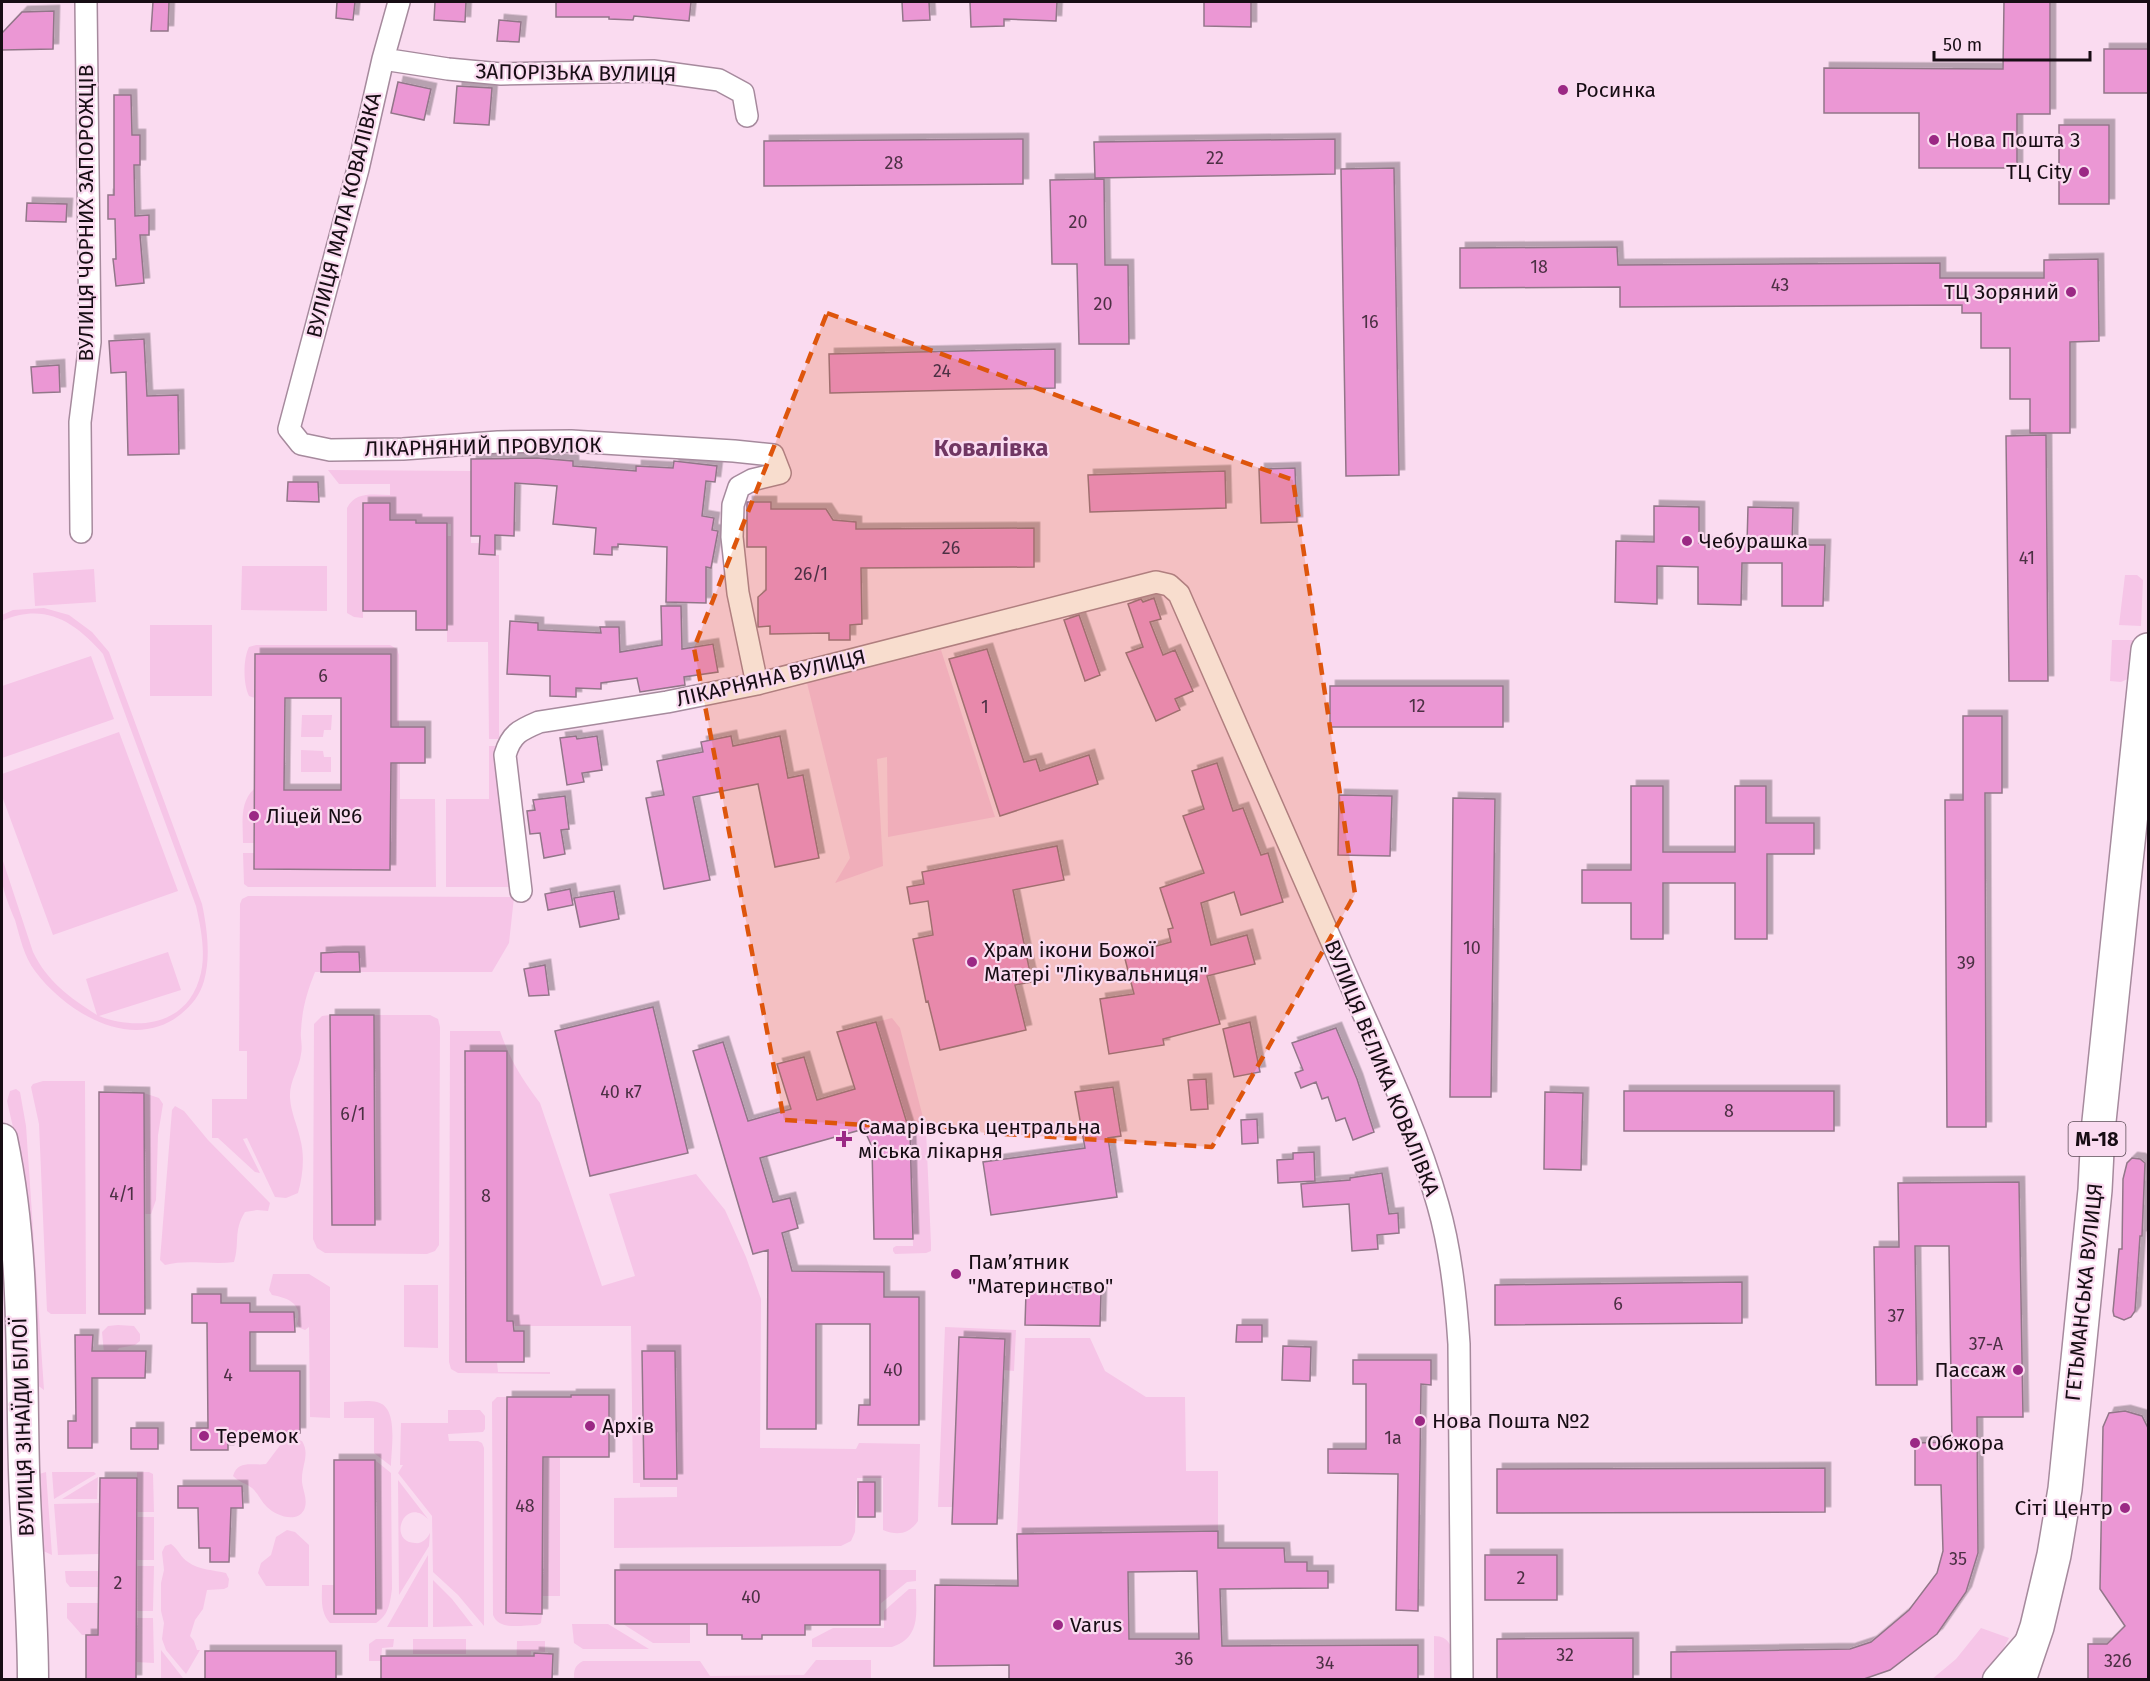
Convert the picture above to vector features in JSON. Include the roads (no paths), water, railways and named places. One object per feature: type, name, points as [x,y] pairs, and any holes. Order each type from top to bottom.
[{"type":"highway","name":"ГЕТЬМАНСЬКА ВУЛИЦЯ","points":[[2019,1680],[2033,1638],[2054,1555],[2065,1490],[2095,1190],[2098,1131],[2148,650]]},
{"type":"street","name":"ВУЛИЦЯ ЧОРНИХ ЗАПОРОЖЦІВ","points":[[81,532],[80,422],[90,342],[86,2]]},
{"type":"street","name":"ВУЛИЦЯ МАЛА КОВАЛІВКА","points":[[289,429],[358,169],[383,59],[399,2]]},
{"type":"street","name":"ЗАПОРІЗЬКА ВУЛИЦЯ","points":[[383,59],[501,74],[653,71],[719,80],[743,93],[747,116]]},
{"type":"street","name":"ЛІКАРНЯНИЙ ПРОВУЛОК","points":[[289,429],[301,444],[330,450],[403,450],[498,442],[571,441],[773,455],[780,473],[752,480],[740,487],[733,505],[732,537],[738,593],[757,684]]},
{"type":"street","name":"ЛІКАРНЯНА ВУЛИЦЯ","points":[[521,891],[505,755],[509,742],[521,730],[539,722],[667,702],[757,684],[1156,582],[1169,585],[1179,594]]},
{"type":"street","name":"ВУЛИЦЯ ВЕЛИКА КОВАЛІВКА","points":[[1179,594],[1379,1051],[1420,1151],[1438,1204],[1449,1252],[1459,1344],[1462,1680]]},
{"type":"street","name":"ВУЛИЦЯ ЗІНАЇДИ БІЛОЇ","points":[[2,1139],[14,1215],[21,1334],[33,1680]]},
{"type":"street","points":[[1998,1680],[2008,1671],[2033,1638]]},
{"type":"place","name":"Росинка","points":[[1563,90]]},
{"type":"place","name":"Нова Пошта 3","points":[[1934,140]]},
{"type":"place","name":"ТЦ City","points":[[2084,172]]},
{"type":"place","name":"ТЦ Зоряний","points":[[2071,292]]},
{"type":"place","name":"Чебурашка","points":[[1687,541]]},
{"type":"place","name":"Ліцей №6","points":[[254,816]]},
{"type":"place","name":"Храм ікони Божої Матері \"Лікувальниця\"","points":[[972,962]]},
{"type":"place","name":"Самарівська центральна міська лікарня","points":[[844,1139]]},
{"type":"place","name":"Пам’ятник \"Материнство\"","points":[[956,1274]]},
{"type":"place","name":"Пассаж","points":[[2018,1370]]},
{"type":"place","name":"Нова Пошта №2","points":[[1420,1421]]},
{"type":"place","name":"Архів","points":[[590,1426]]},
{"type":"place","name":"Теремок","points":[[204,1436]]},
{"type":"place","name":"Обжора","points":[[1915,1443]]},
{"type":"place","name":"Сіті Центр","points":[[2125,1508]]},
{"type":"place","name":"Varus","points":[[1058,1625]]},
{"type":"district","name":"Ковалівка","points":[[991,448]]}]
